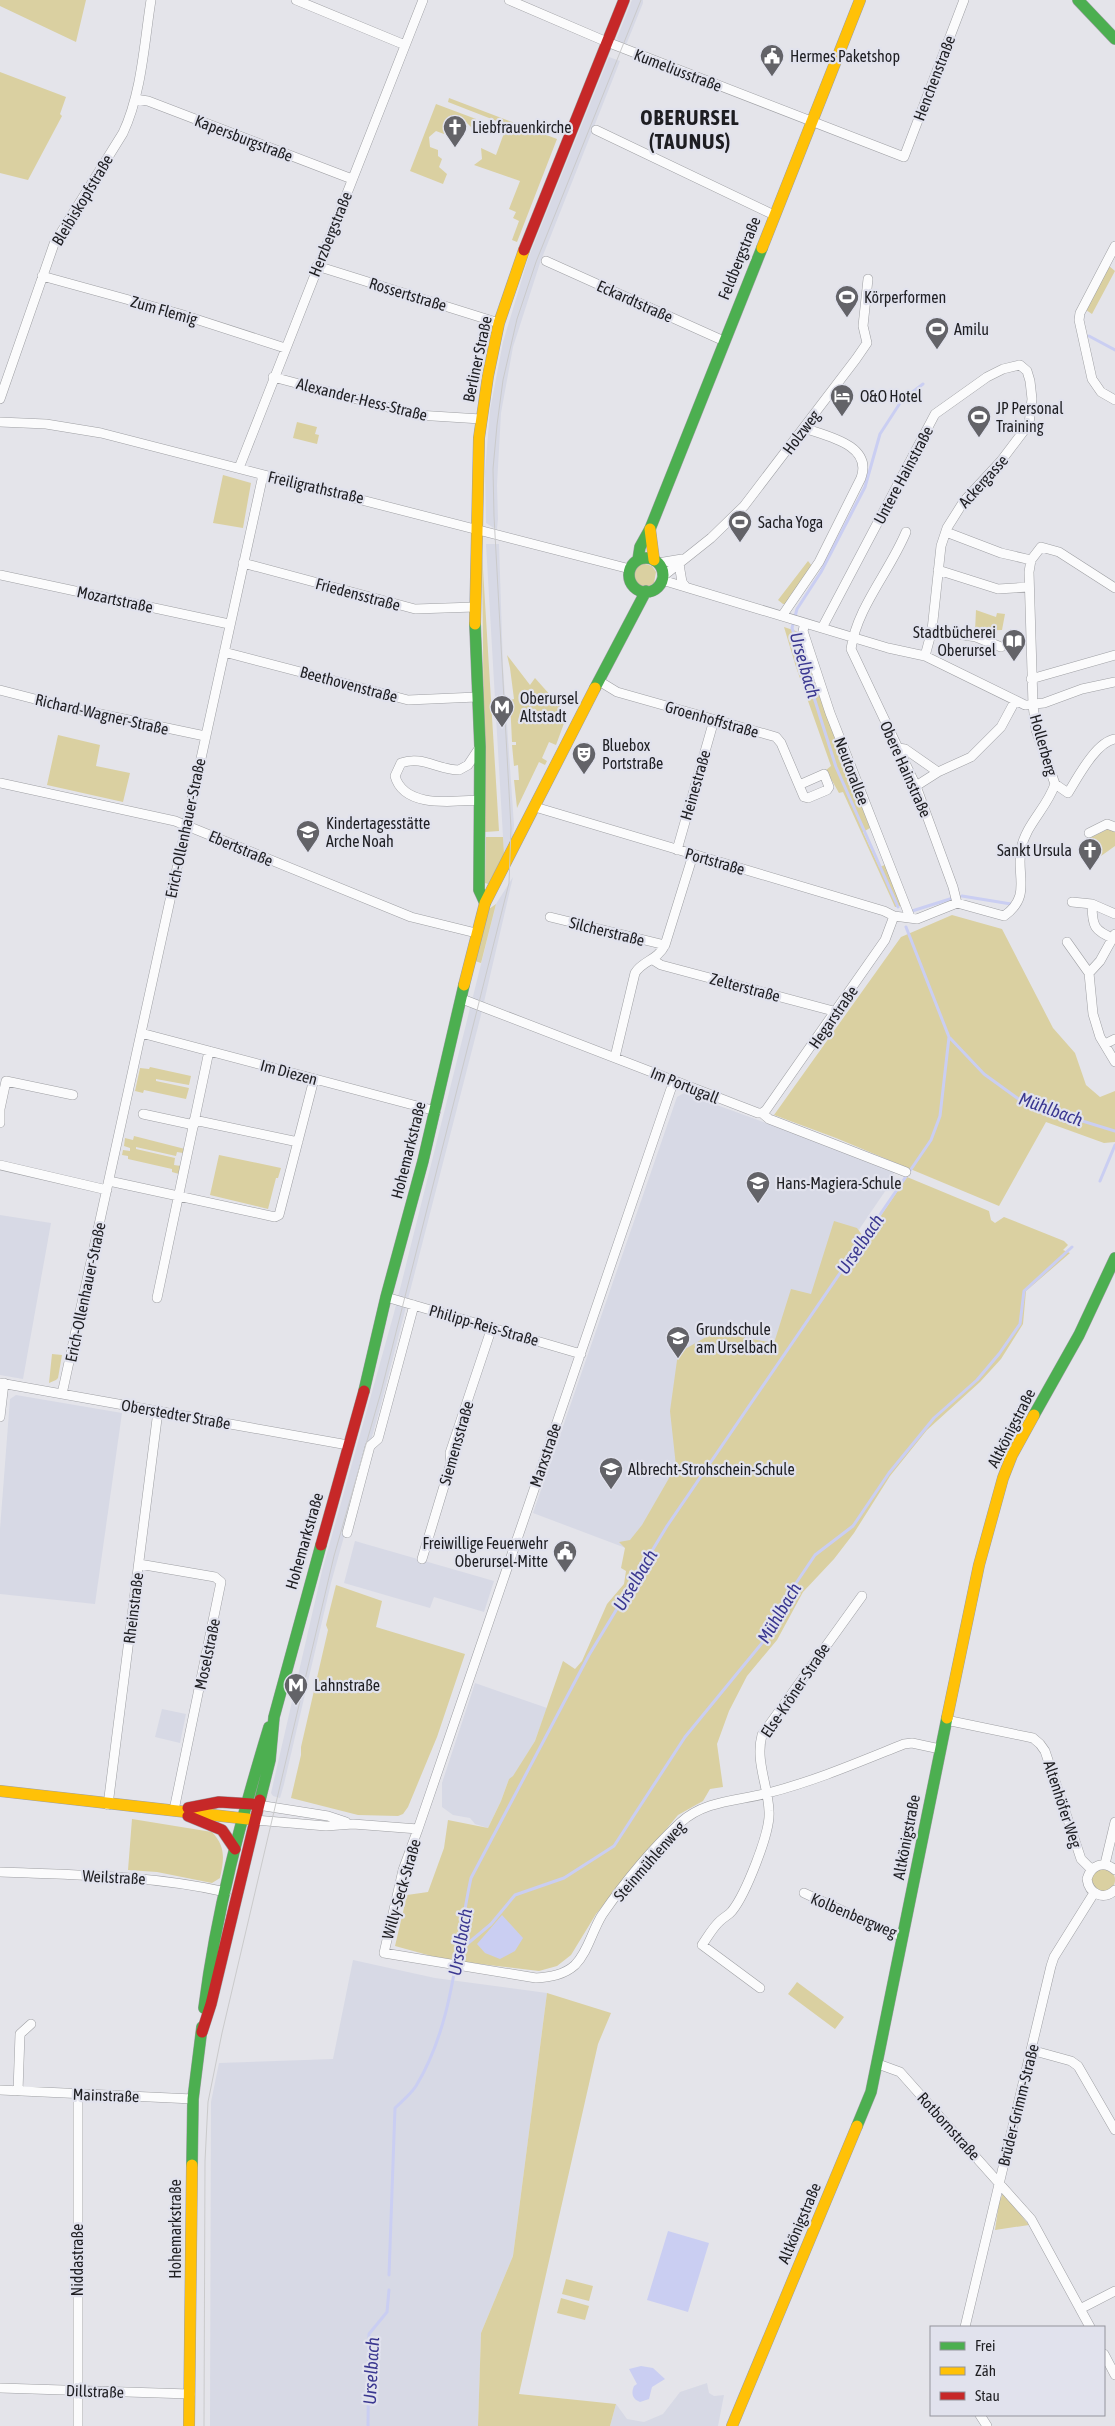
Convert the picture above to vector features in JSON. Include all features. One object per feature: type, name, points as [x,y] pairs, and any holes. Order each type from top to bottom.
[{"type":"street","name":"Bleibiskopfstraße","points":[[0,399],[42,276],[59,234],[123,133],[136,99],[151,0]]},
{"type":"street","points":[[296,0],[405,45]]},
{"type":"street","name":"Herzbergstraße","points":[[239,468],[273,376],[423,0]]},
{"type":"street","name":"Kumeliusstraße","points":[[509,0],[607,42],[904,157]]},
{"type":"street","name":"Berliner Straße","points":[[485,903],[480,890],[480,747],[475,607],[481,419],[499,323],[520,260],[624,0]]},
{"type":"street","name":"Feldbergstraße","points":[[634,564],[650,530],[860,0]]},
{"type":"street","name":"Henchenstraße","points":[[904,157],[964,0]]},
{"type":"street","points":[[1079,0],[1115,39]]},
{"type":"street","name":"Kapersburgstraße","points":[[136,99],[148,101],[352,179]]},
{"type":"street","points":[[596,130],[774,215]]},
{"type":"street","points":[[1115,246],[1080,313],[1079,320],[1092,379],[1101,392],[1115,400]]},
{"type":"street","name":"Eckardtstraße","points":[[546,261],[724,341]]},
{"type":"street","name":"Rossertstraße","points":[[317,266],[499,323]]},
{"type":"street","name":"Zum Flemig","points":[[42,276],[180,314],[285,348]]},
{"type":"street","name":"Holzweg","points":[[662,578],[711,538],[744,506],[866,343],[863,326],[868,279]]},
{"type":"street","name":"Untere Hainstraße","points":[[822,628],[936,414],[987,377],[1014,365],[1025,367]]},
{"type":"street","name":"Ackergasse","points":[[925,656],[932,630],[941,546],[946,532],[964,500],[1001,461],[1029,424],[1032,399],[1030,381],[1025,367]]},
{"type":"street","name":"Alexander-Hess-Straße","points":[[273,376],[417,415],[481,419]]},
{"type":"street","name":"Freiligrathstraße","points":[[0,422],[55,426],[101,433],[262,475],[323,488],[477,529],[634,564]]},
{"type":"street","points":[[794,620],[819,562],[861,478],[864,466],[861,455],[838,440],[804,428]]},
{"type":"street","name":"Erich-Ollenhauer-Straße","points":[[62,1394],[262,475]]},
{"type":"street","name":"Feldbergstraße","points":[[650,530],[656,562]]},
{"type":"street","points":[[853,638],[906,532]]},
{"type":"street","points":[[946,532],[1001,553],[1031,560],[1041,547],[1059,552],[1115,588]]},
{"type":"street","points":[[662,578],[657,587],[641,590],[630,579],[634,564],[646,558],[656,562],[662,578],[853,638],[925,656],[1025,705],[1033,706],[1082,689],[1115,682]]},
{"type":"street","name":"Hollerberg","points":[[1031,560],[1029,587],[1033,706],[1036,730],[1055,784],[1068,793],[1090,758],[1104,743],[1115,739]]},
{"type":"street","name":"Holzweg","points":[[656,562],[681,562]]},
{"type":"street","points":[[681,562],[682,582],[686,587]]},
{"type":"street","name":"Friedensstraße","points":[[243,563],[415,609],[475,607]]},
{"type":"street","points":[[938,570],[992,588],[1008,590],[1029,587]]},
{"type":"street","name":"Mozartstraße","points":[[0,575],[229,624]]},
{"type":"street","name":"Hohemarkstraße","points":[[202,2032],[211,2004],[270,1760],[274,1717],[358,1413],[386,1297],[436,1111],[476,933],[485,903],[599,682],[632,615],[641,590]]},
{"type":"street","name":"Neutorallee","points":[[794,620],[803,631],[822,690],[910,918]]},
{"type":"street","points":[[932,630],[976,637],[1001,648]]},
{"type":"street","name":"Obere Hainstraße","points":[[853,638],[851,649],[916,786],[957,902]]},
{"type":"street","name":"Beethovenstraße","points":[[224,652],[408,700],[477,697]]},
{"type":"street","points":[[1031,679],[1115,655]]},
{"type":"street","name":"Groenhoffstraße","points":[[599,682],[617,692],[776,737],[781,743],[799,784]]},
{"type":"street","name":"Richard-Wagner-Straße","points":[[0,690],[62,706],[205,736]]},
{"type":"street","points":[[916,786],[938,772],[971,757],[978,751],[1001,727],[1015,701]]},
{"type":"street","name":"Heinestraße","points":[[676,850],[714,720]]},
{"type":"street","points":[[480,747],[468,765],[459,770],[420,760],[410,760],[401,763],[395,776],[401,789],[422,799],[480,800]]},
{"type":"street","points":[[898,748],[905,749],[938,772]]},
{"type":"street","name":"Ebertstraße","points":[[0,783],[175,821],[401,914],[476,933]]},
{"type":"street","name":"Hollerberg","points":[[957,902],[1004,916],[1017,904],[1022,883],[1021,850],[1033,822],[1050,800],[1055,784]]},
{"type":"street","name":"Portstraße","points":[[535,807],[884,911],[894,916],[910,918]]},
{"type":"street","points":[[1089,833],[1107,824],[1115,826]]},
{"type":"street","name":"Silcherstraße","points":[[615,1057],[635,973],[640,967],[660,954],[665,945],[693,855]]},
{"type":"street","points":[[910,918],[917,919],[957,902]]},
{"type":"street","points":[[1072,902],[1092,904],[1115,914]]},
{"type":"street","points":[[1089,973],[1100,961],[1115,937],[1102,933],[1093,924],[1092,904]]},
{"type":"street","name":"Hegarstraße","points":[[762,1113],[837,1012],[885,940],[894,916]]},
{"type":"street","name":"Silcherstraße","points":[[550,917],[665,945]]},
{"type":"street","points":[[1067,942],[1089,973],[1093,1014],[1100,1037],[1115,1062]]},
{"type":"street","name":"Zelterstraße","points":[[653,960],[661,965],[837,1012]]},
{"type":"street","name":"Im Portugall","points":[[462,999],[762,1113],[769,1120],[906,1172]]},
{"type":"street","name":"Im Diezen","points":[[142,1033],[436,1111]]},
{"type":"street","points":[[1105,1044],[1115,1039]]},
{"type":"street","points":[[157,1298],[209,1051]]},
{"type":"street","points":[[0,1165],[178,1196],[275,1217],[279,1215],[314,1079]]},
{"type":"street","name":"Marxstraße","points":[[418,1829],[674,1080]]},
{"type":"street","points":[[0,1123],[0,1109],[6,1082],[72,1095]]},
{"type":"street","points":[[143,1114],[298,1142]]},
{"type":"street","name":"Altkönigstraße","points":[[732,2426],[868,2102],[878,2064],[940,1749],[979,1565],[1006,1470],[1012,1455],[1079,1335],[1115,1258]]},
{"type":"street","name":"Philipp-Reis-Straße","points":[[386,1297],[581,1354]]},
{"type":"street","points":[[347,1533],[370,1446],[378,1439],[414,1305]]},
{"type":"street","name":"Siemensstraße","points":[[422,1559],[451,1463],[450,1453],[492,1327]]},
{"type":"street","name":"Oberstedter Straße","points":[[0,1417],[2,1383],[348,1445]]},
{"type":"street","name":"Rheinstraße","points":[[108,1805],[158,1411]]},
{"type":"street","name":"Moselstraße","points":[[139,1564],[215,1577],[221,1582],[174,1810]]},
{"type":"street","name":"Else-Kröner-Straße","points":[[760,1988],[702,1945],[719,1922],[733,1910],[753,1870],[767,1827],[770,1814],[768,1793],[759,1754],[762,1735],[862,1596]]},
{"type":"street","name":"Hohemarkstraße","points":[[189,2426],[193,2099],[210,1960],[241,1818],[265,1735],[274,1717]]},
{"type":"street","name":"Altenhöfer Weg","points":[[946,1720],[1033,1738],[1040,1744],[1045,1751],[1081,1859],[1091,1869]]},
{"type":"street","name":"Steinmühlenweg","points":[[384,1953],[536,1978],[562,1974],[575,1965],[602,1916],[649,1856],[680,1823],[696,1811],[717,1803],[768,1793],[832,1772],[904,1744],[940,1749]]},
{"type":"street","points":[[0,1791],[108,1805],[174,1810],[255,1820]]},
{"type":"street","points":[[174,1810],[219,1802],[258,1805]]},
{"type":"street","name":"Willy-Seck-Straße","points":[[258,1805],[328,1816],[353,1824]]},
{"type":"street","points":[[174,1810],[218,1826],[231,1838],[235,1849]]},
{"type":"street","name":"Willy-Seck-Straße","points":[[255,1820],[326,1826],[353,1824],[418,1829],[403,1870],[384,1953]]},
{"type":"street","points":[[1105,1864],[1115,1822]]},
{"type":"street","points":[[1105,1864],[1091,1869],[1087,1879],[1088,1884],[1094,1893],[1104,1896],[1114,1892]]},
{"type":"street","points":[[1105,1864],[1115,1870]]},
{"type":"street","name":"Weilstraße","points":[[0,1872],[137,1877],[168,1880],[226,1892]]},
{"type":"street","name":"Kolbenbergweg","points":[[804,1893],[892,1933],[903,1936]]},
{"type":"street","name":"Brüder-Grimm-Straße","points":[[965,2326],[1054,1957],[1094,1893]]},
{"type":"street","points":[[18,2091],[20,2034],[31,2024]]},
{"type":"street","points":[[1032,2050],[1071,2061],[1078,2066],[1115,2130]]},
{"type":"street","name":"Rotbornstraße","points":[[878,2064],[900,2072],[1036,2226],[1089,2326]]},
{"type":"street","name":"Mainstraße","points":[[0,2090],[193,2099]]},
{"type":"street","name":"Niddastraße","points":[[78,2094],[78,2426]]},
{"type":"street","points":[[1080,2309],[1115,2291]]},
{"type":"street","points":[[1105,2356],[1115,2375]]},
{"type":"street","name":"Dillstraße","points":[[0,2388],[190,2394]]},
{"type":"shaded area","points":[[0,0],[86,0],[76,42],[0,6]]},
{"type":"shaded area","points":[[632,0],[643,0],[643,3],[626,45],[618,41],[617,38]]},
{"type":"shaded area","points":[[609,57],[620,61],[540,263],[513,347],[501,413],[497,485],[497,529],[486,523],[485,472],[490,410],[503,342],[528,259]]},
{"type":"shaded area","points":[[0,72],[66,97],[60,114],[62,116],[28,180],[0,173]]},
{"type":"shaded area","points":[[449,98],[557,139],[517,242],[512,240],[519,221],[513,218],[516,212],[509,209],[520,181],[474,165],[482,159],[481,148],[496,155],[507,125],[448,102]]},
{"type":"shaded area","points":[[436,104],[476,119],[473,129],[466,122],[456,122],[453,130],[448,130],[444,134],[436,131],[429,137],[430,147],[438,150],[438,156],[442,159],[439,167],[447,174],[443,184],[410,171]]},
{"type":"shaded area","points":[[1109,266],[1115,271],[1092,314],[1086,310]]},
{"type":"shaded area","points":[[297,422],[317,427],[315,434],[319,435],[317,444],[293,438]]},
{"type":"shaded area","points":[[223,475],[251,483],[243,528],[213,523]]},
{"type":"shaded area","points":[[486,544],[499,544],[503,667],[514,825],[513,837],[504,854]]},
{"type":"shaded area","points":[[482,553],[499,831],[485,832]]},
{"type":"shaded area","points":[[808,561],[812,566],[786,604],[783,604],[778,600]]},
{"type":"shaded area","points":[[642,563],[652,566],[656,572],[654,583],[647,587],[636,584],[633,577],[635,567]]},
{"type":"shaded area","points":[[976,610],[996,617],[997,613],[1005,614],[1002,630],[975,631]]},
{"type":"shaded area","points":[[784,627],[799,632],[818,692],[870,828],[863,832],[879,867],[885,865],[901,906],[895,907],[843,792],[839,793],[826,770],[831,766]]},
{"type":"shaded area","points":[[507,655],[530,685],[535,678],[559,705],[566,718],[556,745],[549,742],[542,758],[547,761],[545,765],[539,762],[517,808],[514,780],[519,780],[518,765],[514,766],[512,745],[516,745],[516,742],[512,742],[510,700],[514,699]]},
{"type":"shaded area","points":[[58,735],[100,745],[96,766],[130,773],[123,802],[47,785]]},
{"type":"shaded area","points":[[1110,828],[1115,829],[1115,846],[1101,856],[1090,838]]},
{"type":"shaded area","points":[[486,837],[503,837],[504,854],[488,884],[485,883]]},
{"type":"shaded area","points":[[513,877],[481,1015],[380,1408],[331,1583],[280,1798],[273,1796],[271,1793],[322,1571],[394,1313],[496,904]]},
{"type":"shaded area","points":[[496,904],[481,963],[475,961],[489,909]]},
{"type":"shaded area","points":[[952,915],[1002,929],[1053,1028],[1075,1053],[1086,1085],[1100,1097],[1115,1091],[1115,1142],[1104,1143],[1046,1122],[999,1206],[836,1138],[774,1115],[901,937]]},
{"type":"shaded area","points":[[150,1067],[191,1076],[189,1085],[156,1079],[156,1081],[189,1088],[186,1099],[144,1090],[143,1093],[135,1091],[140,1068],[149,1069]]},
{"type":"shaded area","points":[[684,1093],[895,1170],[890,1184],[639,1553],[533,1513],[677,1097]]},
{"type":"shaded area","points":[[134,1136],[185,1149],[183,1153],[177,1152],[176,1156],[136,1147],[136,1149],[175,1158],[174,1165],[181,1166],[179,1174],[172,1172],[172,1169],[128,1159],[128,1156],[122,1155],[123,1150],[130,1151],[130,1148],[124,1146],[125,1138],[133,1140]]},
{"type":"shaded area","points":[[219,1155],[281,1168],[278,1178],[276,1178],[268,1209],[210,1195]]},
{"type":"shaded area","points":[[907,1177],[989,1211],[991,1220],[995,1223],[1004,1217],[1064,1241],[1068,1245],[1063,1250],[1070,1253],[1026,1291],[1023,1324],[1001,1359],[980,1382],[927,1430],[890,1476],[854,1533],[834,1559],[803,1592],[777,1640],[747,1676],[729,1711],[717,1744],[723,1787],[710,1789],[703,1801],[678,1815],[596,1914],[571,1955],[557,1966],[539,1971],[446,1960],[395,1946],[407,1895],[428,1892],[444,1848],[448,1820],[488,1828],[509,1779],[513,1776],[535,1741],[563,1661],[575,1669],[582,1661],[607,1604],[624,1584],[626,1571],[621,1568],[625,1548],[619,1542],[630,1540],[642,1525],[676,1466],[670,1411],[678,1353],[715,1332],[774,1343],[791,1289],[811,1294],[834,1221],[857,1228],[865,1239]]},
{"type":"shaded area","points":[[0,1215],[51,1223],[23,1379],[0,1375]]},
{"type":"shaded area","points":[[52,1354],[62,1355],[58,1378],[49,1383]]},
{"type":"shaded area","points":[[16,1395],[122,1413],[95,1604],[0,1594],[0,1529],[10,1399]]},
{"type":"shaded area","points":[[355,1541],[494,1581],[484,1612],[434,1597],[430,1608],[344,1583]]},
{"type":"shaded area","points":[[336,1585],[382,1601],[376,1627],[465,1654],[437,1737],[408,1807],[403,1814],[398,1816],[358,1815],[291,1798],[328,1630],[326,1625]]},
{"type":"shaded area","points":[[475,1683],[547,1708],[535,1741],[513,1777],[509,1779],[488,1828],[475,1824],[470,1818],[453,1815],[442,1807],[442,1783]]},
{"type":"shaded area","points":[[162,1709],[186,1714],[180,1743],[155,1737]]},
{"type":"shaded area","points":[[132,1819],[212,1832],[222,1848],[220,1878],[212,1883],[157,1872],[128,1870]]},
{"type":"shaded area","points":[[1103,1868],[1112,1871],[1115,1880],[1112,1889],[1103,1892],[1094,1889],[1091,1880],[1094,1871]]},
{"type":"shaded area","points":[[353,1960],[435,1978],[547,1993],[513,2256],[481,2333],[478,2426],[210,2426],[211,2102],[219,2063],[333,2059]]},
{"type":"shaded area","points":[[797,1982],[844,2017],[835,2029],[788,1994]]},
{"type":"shaded area","points":[[547,1993],[611,2013],[598,2044],[519,2394],[616,2404],[610,2426],[478,2426],[481,2333],[513,2256]]},
{"type":"shaded area","points":[[1003,2193],[1029,2225],[995,2230],[999,2203]]},
{"type":"shaded area","points":[[566,2279],[593,2286],[589,2301],[562,2294]]},
{"type":"shaded area","points":[[561,2298],[589,2306],[585,2320],[557,2313]]},
{"type":"shaded area","points":[[707,2383],[709,2393],[714,2396],[724,2395],[718,2426],[610,2426],[616,2404],[627,2419],[644,2422],[663,2414],[680,2392]]},
{"type":"water","points":[[502,1915],[523,1938],[515,1951],[500,1959],[485,1953],[477,1944]]},
{"type":"water","points":[[668,2231],[709,2243],[688,2312],[647,2300]]},
{"type":"water","points":[[641,2366],[653,2368],[665,2379],[652,2387],[649,2399],[640,2402],[635,2399],[632,2393],[634,2386],[637,2384],[629,2369]]},
{"type":"waterway","name":"Urselbach","points":[[1089,336],[1115,350]]},
{"type":"waterway","name":"Urselbach","points":[[898,907],[836,767],[792,628],[797,609],[821,572],[865,487],[880,434],[902,400],[923,384]]},
{"type":"waterway","name":"Mühlbach","points":[[962,896],[1011,904]]},
{"type":"waterway","name":"Mühlbach","points":[[912,911],[950,899]]},
{"type":"waterway","name":"Urselbach","points":[[389,2275],[395,2108],[416,2086],[429,2062],[439,2037],[452,1984],[471,1878],[589,1655],[667,1526],[931,1140],[940,1116],[949,1037],[906,927]]},
{"type":"waterway","name":"Mühlbach","points":[[950,1038],[984,1074],[1024,1103],[1115,1131]]},
{"type":"waterway","name":"Mühlbach","points":[[1100,1181],[1115,1145]]},
{"type":"waterway","name":"Mühlbach","points":[[460,1950],[491,1924],[515,1895],[564,1878],[614,1846],[685,1737],[767,1637],[786,1598],[815,1555],[853,1526],[889,1473],[934,1418],[977,1380],[999,1354],[1020,1324],[1024,1291],[1072,1247]]},
{"type":"waterway","name":"Urselbach","points":[[368,2426],[369,2334],[387,2312],[389,2290]]},
{"type":"tram line","points":[[204,2426],[205,2161],[208,2102],[222,2033],[334,1556],[381,1392],[509,883],[511,828],[493,469],[503,380],[517,319],[536,262],[641,0]]},
{"type":"traffic: fast","points":[[1078,0],[1115,39]]},
{"type":"traffic: fast","points":[[638,560],[640,547],[650,529],[762,248]]},
{"type":"traffic: fast","points":[[646,558],[658,563],[663,575],[658,587],[646,592],[634,587],[629,575],[634,563],[646,558]]},
{"type":"traffic: fast","points":[[595,688],[646,591]]},
{"type":"traffic: fast","points":[[475,624],[480,747],[479,890],[485,903]]},
{"type":"traffic: fast","points":[[364,1391],[386,1297],[423,1161],[464,985]]},
{"type":"traffic: fast","points":[[1034,1415],[1079,1335],[1115,1258]]},
{"type":"traffic: fast","points":[[260,1800],[270,1760],[274,1717],[321,1545]]},
{"type":"traffic: fast","points":[[857,2126],[871,2092],[947,1718]]},
{"type":"traffic: fast","points":[[204,2008],[222,1901],[269,1727]]},
{"type":"traffic: fast","points":[[192,2165],[193,2099],[202,2027]]},
{"type":"traffic: slow","points":[[762,248],[860,0]]},
{"type":"traffic: slow","points":[[475,624],[479,438],[488,376],[499,323],[524,250]]},
{"type":"traffic: slow","points":[[650,529],[654,560]]},
{"type":"traffic: slow","points":[[464,985],[485,903],[595,688]]},
{"type":"traffic: slow","points":[[947,1718],[979,1565],[1003,1478],[1012,1455],[1034,1415]]},
{"type":"traffic: slow","points":[[0,1791],[248,1819]]},
{"type":"traffic: slow","points":[[732,2426],[857,2126]]},
{"type":"traffic: slow","points":[[189,2426],[192,2165]]},
{"type":"traffic: jam","points":[[524,250],[624,0]]},
{"type":"traffic: jam","points":[[321,1545],[364,1391]]},
{"type":"traffic: jam","points":[[202,2032],[211,2004],[260,1800]]},
{"type":"traffic: jam","points":[[188,1808],[219,1802],[252,1804]]},
{"type":"traffic: jam","points":[[188,1816],[222,1830],[235,1849]]},
{"type":"place","name":"Hermes Paketshop","points":[[772,77]]},
{"type":"place","name":"Liebfrauenkirche","points":[[455,148]]},
{"type":"place","name":"Körperformen","points":[[847,318]]},
{"type":"place","name":"Amilu","points":[[937,350]]},
{"type":"place","name":"O&O Hotel","points":[[842,417]]},
{"type":"place","name":"JP Personal Training","points":[[979,438]]},
{"type":"place","name":"Sacha Yoga","points":[[740,543]]},
{"type":"place","name":"Stadtbücherei Oberursel","points":[[1014,662]]},
{"type":"place","name":"Oberursel Altstadt","points":[[502,728]]},
{"type":"place","name":"Bluebox Portstraße","points":[[584,775]]},
{"type":"place","name":"Kindertagesstätte Arche Noah","points":[[308,853]]},
{"type":"place","name":"Sankt Ursula","points":[[1090,871]]},
{"type":"place","name":"Hans-Magiera-Schule","points":[[758,1204]]},
{"type":"place","name":"Grundschule am Urselbach","points":[[678,1359]]},
{"type":"place","name":"Albrecht-Strohschein-Schule","points":[[611,1490]]},
{"type":"place","name":"Freiwillige Feuerwehr Oberursel-Mitte","points":[[565,1573]]},
{"type":"place","name":"Lahnstraße","points":[[296,1706]]},
{"type":"district","name":"OBERURSEL (TAUNUS)","points":[[690,129]]}]
